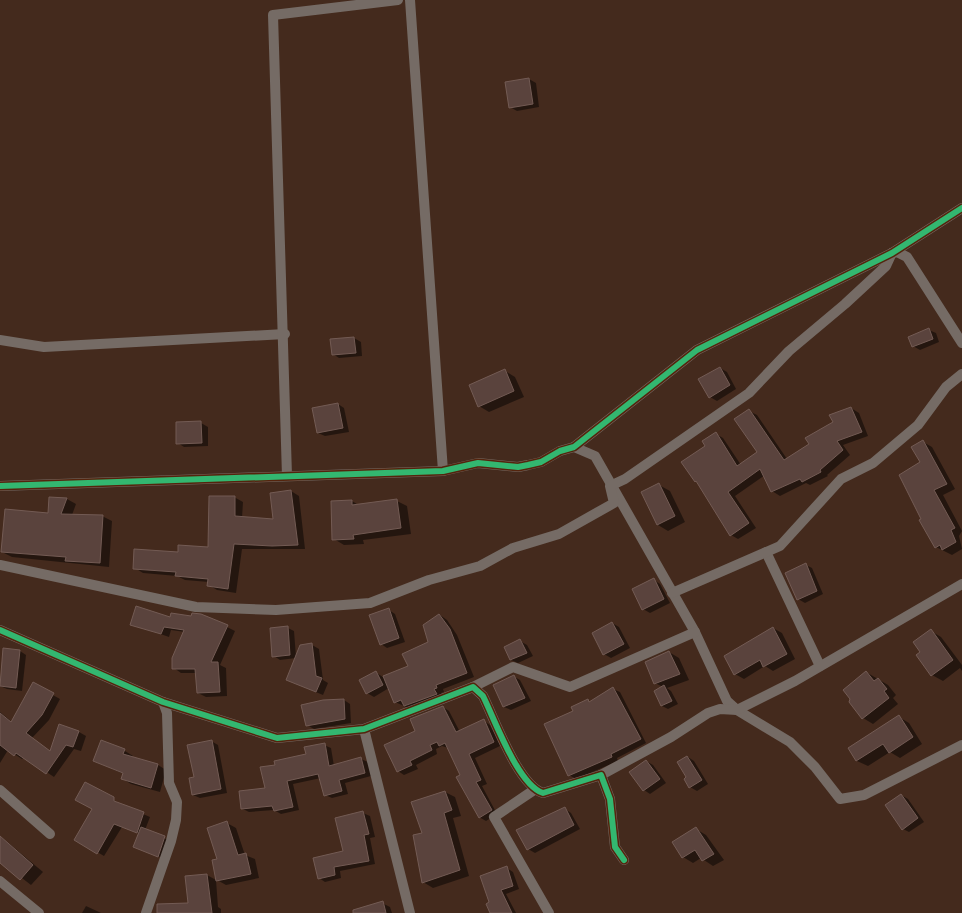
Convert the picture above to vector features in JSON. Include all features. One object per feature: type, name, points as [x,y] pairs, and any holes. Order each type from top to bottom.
[{"type":"street","points":[[287,476],[273,14],[398,0]]},
{"type":"street","points":[[410,0],[443,471]]},
{"type":"street","points":[[0,486],[443,471],[478,463],[518,467],[541,462],[560,451],[574,446],[697,350],[892,253],[962,208]]},
{"type":"street","points":[[892,253],[897,252],[907,257],[962,343]]},
{"type":"street","points":[[610,486],[625,479],[749,393],[789,352],[886,266],[892,253]]},
{"type":"street","points":[[0,340],[44,347],[284,334]]},
{"type":"street","points":[[672,593],[780,546],[841,479],[873,463],[918,425],[946,387],[962,374]]},
{"type":"street","points":[[574,446],[595,456],[610,486],[694,632],[727,701],[737,710],[790,742],[815,767],[840,799],[847,800],[864,795],[962,745]]},
{"type":"street","points":[[0,565],[196,607],[276,610],[370,604],[429,580],[480,566],[513,548],[559,534],[614,503],[610,486]]},
{"type":"street","points":[[766,552],[820,666]]},
{"type":"street","points":[[474,686],[483,696],[523,777],[534,790],[543,793],[601,775],[670,737],[708,713],[720,708],[737,710],[820,666],[962,584]]},
{"type":"street","points":[[0,630],[163,702],[277,738],[364,729],[474,686],[513,667],[570,687],[694,632]]},
{"type":"street","points":[[146,913],[171,841],[177,802],[169,783],[167,713],[163,702]]},
{"type":"street","points":[[364,729],[410,913]]},
{"type":"street","points":[[601,775],[610,799],[615,847],[624,860]]},
{"type":"street","points":[[0,790],[50,834]]},
{"type":"street","points":[[534,790],[494,816],[549,913]]},
{"type":"street","points":[[0,881],[39,913]]},
{"type":"building","points":[[529,78],[533,104],[509,108],[505,82]]},
{"type":"building","points":[[929,328],[933,339],[912,347],[908,337]]},
{"type":"building","points":[[354,337],[356,353],[332,355],[330,339]]},
{"type":"building","points":[[720,367],[730,385],[709,398],[698,379]]},
{"type":"building","points":[[505,369],[514,391],[478,407],[469,385]]},
{"type":"building","points":[[338,403],[343,428],[317,433],[312,408]]},
{"type":"building","points":[[851,407],[862,432],[837,441],[843,450],[820,470],[821,472],[802,482],[800,479],[771,492],[760,469],[728,492],[749,523],[730,536],[696,481],[681,462],[705,446],[702,441],[716,432],[737,466],[757,452],[734,419],[749,409],[784,460],[809,444],[805,438],[833,422],[829,415]]},
{"type":"building","points":[[201,421],[202,443],[176,444],[176,422]]},
{"type":"building","points":[[923,440],[947,484],[934,490],[955,528],[951,530],[956,542],[942,550],[940,545],[935,548],[919,520],[921,519],[899,475],[920,462],[911,447]]},
{"type":"building","points":[[659,483],[675,516],[657,525],[641,492]]},
{"type":"building","points":[[291,490],[298,545],[234,544],[228,589],[207,586],[208,579],[175,576],[176,572],[133,569],[134,549],[178,552],[178,545],[208,547],[209,496],[235,496],[235,516],[273,519],[270,493]]},
{"type":"building","points":[[49,497],[67,498],[61,514],[103,515],[100,563],[65,561],[66,557],[1,552],[5,509],[48,513]]},
{"type":"building","points":[[397,499],[401,528],[353,535],[354,539],[332,540],[331,501],[352,500],[352,505]]},
{"type":"building","points":[[806,563],[817,591],[797,600],[785,573]]},
{"type":"building","points":[[654,578],[664,599],[642,610],[632,589]]},
{"type":"building","points":[[136,606],[170,617],[171,613],[191,616],[192,613],[201,614],[228,625],[211,662],[218,662],[220,692],[197,693],[195,669],[172,669],[172,658],[184,630],[164,627],[161,634],[130,625]]},
{"type":"building","points":[[389,608],[399,638],[380,645],[369,615]]},
{"type":"building","points":[[439,614],[450,629],[467,673],[436,685],[437,688],[434,689],[437,694],[404,706],[401,700],[394,703],[383,676],[408,666],[402,654],[428,642],[423,625]]},
{"type":"building","points":[[612,622],[624,644],[603,655],[592,633]]},
{"type":"building","points":[[288,626],[290,655],[272,657],[270,628]]},
{"type":"building","points":[[773,627],[787,654],[763,667],[760,660],[734,675],[724,656]]},
{"type":"building","points":[[931,629],[953,660],[931,676],[916,655],[920,652],[913,642]]},
{"type":"building","points":[[520,639],[527,653],[510,660],[504,647]]},
{"type":"building","points":[[312,643],[316,676],[322,678],[316,692],[286,680],[300,645]]},
{"type":"building","points":[[3,648],[20,650],[16,688],[0,686]]},
{"type":"building","points":[[669,651],[680,674],[654,684],[645,662]]},
{"type":"building","points":[[376,671],[383,685],[366,694],[359,680]]},
{"type":"building","points":[[866,671],[874,681],[878,678],[887,689],[884,691],[889,698],[862,719],[849,702],[850,699],[843,690]]},
{"type":"building","points":[[514,675],[525,698],[503,707],[493,685]]},
{"type":"building","points":[[33,682],[54,693],[42,715],[26,733],[50,751],[59,724],[79,731],[73,747],[66,745],[46,774],[16,753],[14,756],[0,745],[0,713],[11,722]]},
{"type":"building","points":[[664,685],[672,701],[661,706],[654,691]]},
{"type":"building","points":[[613,687],[641,739],[611,754],[612,757],[568,776],[544,724],[573,711],[571,707],[588,699],[589,702]]},
{"type":"building","points":[[344,699],[345,719],[306,726],[301,705],[323,700]]},
{"type":"building","points":[[443,706],[456,732],[484,719],[494,742],[469,754],[481,780],[476,782],[492,810],[479,818],[456,777],[460,775],[445,743],[439,746],[437,742],[430,745],[432,750],[410,761],[412,765],[397,772],[384,745],[415,731],[410,719]]},
{"type":"building","points":[[899,715],[913,737],[889,753],[883,744],[856,761],[848,748]]},
{"type":"building","points":[[101,740],[125,749],[123,754],[158,764],[151,788],[121,779],[123,773],[93,761]]},
{"type":"building","points":[[212,740],[221,789],[192,795],[189,778],[194,777],[187,745]]},
{"type":"building","points":[[325,743],[329,766],[361,757],[365,773],[339,780],[342,791],[324,796],[318,774],[287,781],[293,807],[274,811],[272,806],[241,809],[239,791],[265,788],[260,767],[275,765],[274,761],[306,754],[304,747]]},
{"type":"building","points":[[687,756],[702,780],[689,788],[684,779],[686,777],[677,762]]},
{"type":"building","points":[[646,760],[660,779],[643,791],[629,772]]},
{"type":"building","points":[[85,782],[114,797],[114,801],[144,812],[137,833],[114,824],[97,854],[74,840],[92,809],[75,800]]},
{"type":"building","points":[[445,791],[452,810],[444,813],[460,870],[422,883],[413,835],[422,833],[411,802]]},
{"type":"building","points":[[901,794],[918,818],[902,830],[885,805]]},
{"type":"building","points":[[565,807],[574,825],[527,850],[516,830]]},
{"type":"building","points":[[363,811],[369,834],[364,835],[369,861],[334,867],[335,875],[318,879],[313,858],[343,851],[335,818]]},
{"type":"building","points":[[227,821],[238,855],[246,853],[251,874],[216,881],[212,860],[217,859],[207,828]]},
{"type":"building","points":[[141,827],[165,836],[158,857],[133,847]]},
{"type":"building","points":[[696,827],[714,854],[702,861],[695,850],[682,858],[672,842]]},
{"type":"building","points":[[0,836],[33,865],[20,880],[0,863]]},
{"type":"building","points":[[507,866],[513,886],[501,890],[512,913],[490,913],[486,904],[489,902],[480,876]]},
{"type":"building","points":[[207,874],[212,913],[157,913],[157,904],[188,903],[185,876]]},
{"type":"building","points":[[383,901],[386,913],[353,913],[353,910]]},
{"type":"cycle path","points":[[0,486],[443,471],[478,463],[518,467],[541,462],[560,451],[574,447],[697,350],[892,253],[962,208]]},
{"type":"cycle path","points":[[0,630],[163,702],[277,738],[364,729],[473,687],[483,696],[516,765],[534,788],[543,793],[601,775],[610,799],[615,847],[624,860]]}]
